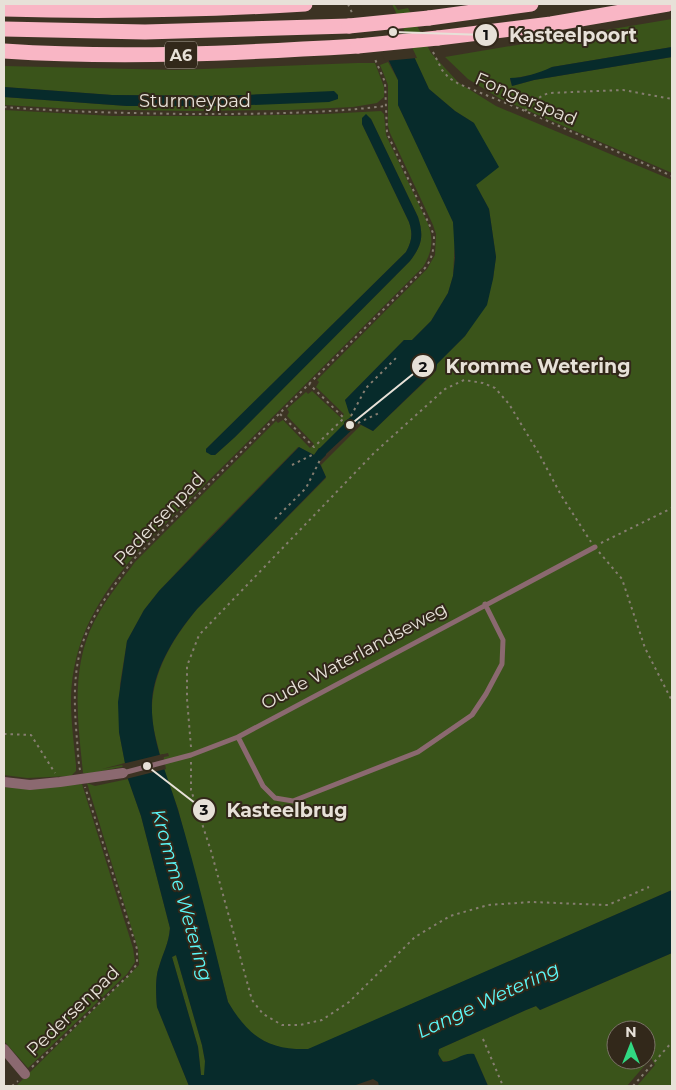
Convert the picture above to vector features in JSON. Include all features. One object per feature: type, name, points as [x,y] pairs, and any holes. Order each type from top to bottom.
[{"type":"highway","points":[[4,8],[173,10],[305,4]]},
{"type":"highway","name":"A6","points":[[4,29],[145,32],[353,24],[429,18],[530,4]]},
{"type":"highway","name":"A6","points":[[4,52],[155,55],[231,53],[434,42],[668,4]]},
{"type":"street","name":"Oude Waterlandseweg","points":[[4,782],[30,784],[60,782],[123,773]]},
{"type":"street","points":[[4,1049],[25,1074]]},
{"type":"lane","name":"Oude Waterlandseweg","points":[[123,773],[191,755],[238,737],[595,547]]},
{"type":"lane","points":[[238,737],[263,786],[275,798],[293,801],[418,752],[472,715],[502,664],[503,640],[485,604]]},
{"type":"path","points":[[348,4],[353,24]]},
{"type":"path","name":"Fongerspad","points":[[434,42],[442,70],[449,78],[672,176]]},
{"type":"path","name":"Pedersenpad","points":[[12,1086],[128,976],[137,964],[137,949],[80,768],[74,699],[76,677],[80,651],[96,612],[134,560],[425,268],[432,255],[434,246],[433,230],[387,133],[385,82],[373,56]]},
{"type":"path","points":[[525,111],[541,96],[549,93],[623,90],[672,99]]},
{"type":"path","name":"Sturmeypad","points":[[4,107],[102,113],[221,114],[318,112],[386,106]]},
{"type":"path","points":[[351,416],[366,388],[396,357]]},
{"type":"path","points":[[649,887],[608,905],[531,902],[488,905],[450,916],[415,937],[349,1002],[322,1020],[300,1025],[282,1025],[263,1014],[252,1000],[211,851],[191,790],[187,666],[199,635],[374,453],[445,389],[464,380],[483,383],[495,388],[509,404],[561,495],[595,547],[622,579],[646,648],[672,701]]},
{"type":"path","points":[[280,414],[314,447],[344,418],[310,384]]},
{"type":"path","points":[[358,424],[379,413]]},
{"type":"path","points":[[292,465],[312,455]]},
{"type":"path","points":[[276,519],[306,488],[320,460]]},
{"type":"path","points":[[595,547],[672,508]]},
{"type":"path","points":[[4,734],[32,735],[60,782]]},
{"type":"path","points":[[483,1039],[504,1086]]},
{"type":"path","points":[[633,1086],[672,1042]]},
{"type":"green space","points":[[389,4],[394,4],[398,10],[408,8],[431,53],[459,83],[496,106],[672,180],[672,890],[316,1047],[292,1050],[275,1046],[252,1033],[241,1022],[228,1002],[178,809],[161,759],[87,774],[83,773],[78,716],[79,677],[81,658],[94,622],[108,598],[135,562],[276,421],[278,423],[283,420],[310,448],[314,444],[287,416],[289,412],[287,409],[306,392],[308,394],[312,391],[341,418],[344,414],[316,387],[319,382],[317,380],[427,269],[435,255],[436,234],[433,225],[388,126],[388,85],[380,65],[388,62],[398,80],[398,105],[453,222],[455,238],[453,276],[448,293],[431,321],[412,340],[404,340],[345,400],[352,416],[351,418],[314,455],[298,447],[205,542],[159,591],[144,610],[127,641],[120,684],[119,732],[125,763],[102,769],[169,756],[168,753],[160,755],[153,724],[153,699],[159,671],[180,632],[197,609],[326,478],[321,465],[361,425],[373,431],[436,371],[437,364],[465,336],[474,321],[493,279],[496,257],[489,209],[476,185],[474,123],[455,111],[429,89]]},
{"type":"green space","points":[[672,19],[672,47],[552,67],[541,73],[510,79],[512,86],[534,80],[672,57],[672,173],[499,98],[468,79],[445,57]]},
{"type":"green space","points":[[375,63],[384,87],[384,97],[377,103],[353,107],[290,110],[187,111],[75,109],[4,105],[4,97],[127,106],[337,92],[221,96],[112,95],[4,87],[4,66],[176,70]]},
{"type":"green space","points":[[4,110],[113,116],[232,116],[381,111],[384,114],[386,135],[430,230],[431,246],[423,267],[140,549],[112,583],[91,618],[77,657],[71,700],[76,771],[71,776],[27,778],[4,775]],"holes":[[[366,115],[371,119],[418,217],[421,240],[417,250],[410,261],[235,437],[215,455],[206,452],[206,449],[408,248],[411,241],[409,222],[362,124]]]},
{"type":"green space","points":[[128,779],[141,816],[170,928],[157,976],[157,1007],[189,1086],[16,1086],[139,965],[138,949],[87,783],[95,786]]},
{"type":"green space","points":[[82,784],[133,948],[135,962],[127,974],[28,1068],[4,1041],[4,787],[30,788]]},
{"type":"green space","points":[[672,953],[672,1086],[637,1086],[651,1070],[656,1070],[656,1020],[606,1020],[606,1070],[641,1070],[627,1086],[488,1086],[474,1054],[451,1060],[441,1060],[439,1049],[536,1006],[540,1010]]},
{"type":"green space","points":[[176,955],[202,1045],[205,1075],[201,1075],[198,1047],[172,957]]},
{"type":"water","name":"Lange Wetering","points":[[362,4],[393,11],[429,89],[455,111],[474,123],[499,167],[476,185],[489,209],[496,257],[487,305],[465,336],[437,364],[436,370],[373,431],[357,423],[319,462],[326,477],[197,609],[174,640],[162,663],[154,687],[152,714],[156,742],[192,858],[228,1002],[252,1033],[261,1039],[282,1047],[308,1049],[672,890],[672,953],[540,1010],[536,1006],[526,1010],[439,1049],[438,1054],[443,1062],[466,1054],[474,1054],[488,1086],[379,1086],[378,1082],[373,1079],[353,1086],[189,1086],[157,1007],[157,976],[170,928],[141,816],[128,779],[119,732],[118,702],[127,641],[144,610],[159,591],[299,447],[314,455],[344,422],[352,416],[349,413],[345,400],[404,340],[412,340],[431,321],[448,293],[453,276],[455,258],[453,222],[398,105],[398,80]],"holes":[[[176,955],[205,1061],[204,1075],[201,1075],[198,1047],[172,957]]]},
{"type":"water","points":[[672,47],[672,57],[534,80],[512,86],[510,78],[531,75],[552,67]]},
{"type":"water","points":[[4,87],[112,95],[221,96],[334,91],[338,95],[338,99],[329,102],[227,106],[127,106],[4,97]]},
{"type":"water","points":[[366,114],[371,119],[418,217],[421,240],[417,250],[410,261],[235,437],[215,455],[211,455],[206,452],[206,449],[408,248],[411,241],[409,222],[362,124],[362,118]]},
{"type":"pier","points":[[360,4],[392,4],[417,58],[385,61]]},
{"type":"pier","points":[[163,754],[166,769],[126,779],[122,764]]},
{"type":"place","name":"Kasteelpoort","points":[[393,32]]},
{"type":"place","name":"Kromme Wetering","points":[[350,425]]},
{"type":"place","name":"Kasteelbrug","points":[[147,766]]}]
